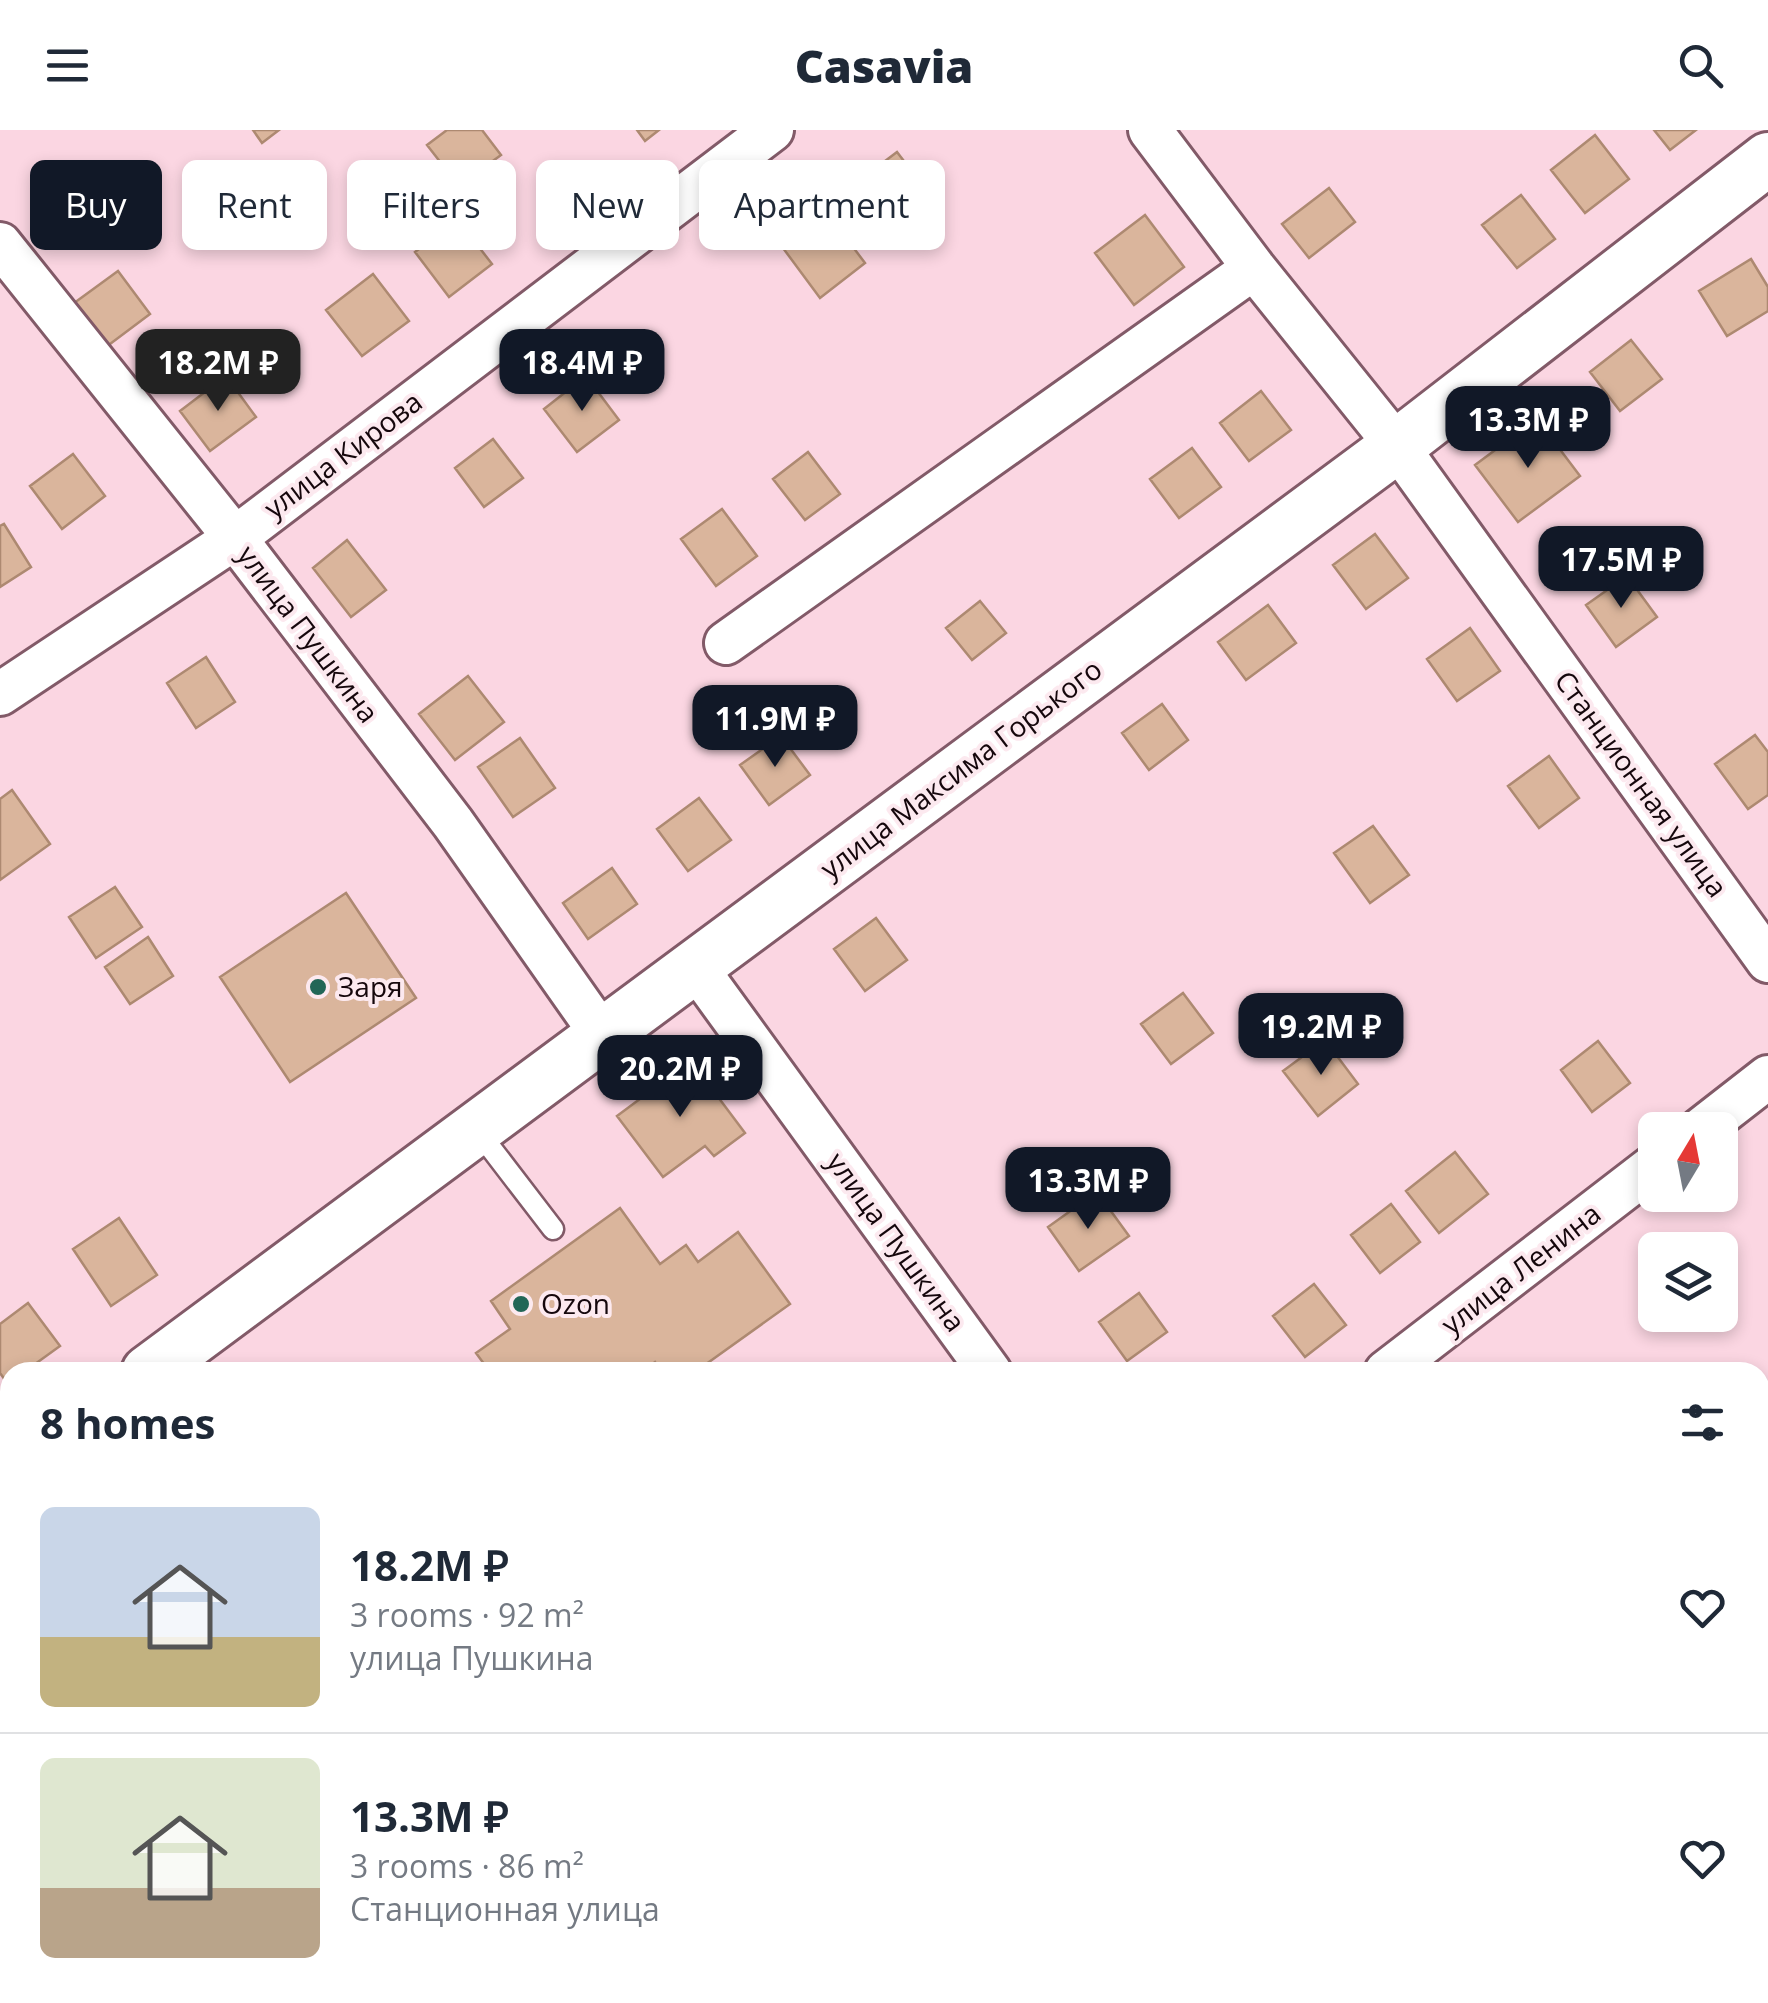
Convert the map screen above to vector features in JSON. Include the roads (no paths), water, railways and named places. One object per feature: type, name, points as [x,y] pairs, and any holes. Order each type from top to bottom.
[{"type":"street","name":"улица Кирова","points":[[0,694],[235,538],[772,130]]},
{"type":"street","name":"Станционная улица","points":[[1150,130],[1254,268],[1397,446],[1768,961]]},
{"type":"street","name":"улица Максима Горького","points":[[161,1362],[1397,446],[1768,159]]},
{"type":"street","name":"улица Пушкина","points":[[0,244],[235,538],[453,823],[602,1034]]},
{"type":"street","points":[[726,643],[1254,268]]},
{"type":"street","name":"улица Пушкина","points":[[695,966],[983,1362]]},
{"type":"street","points":[[1723,1112],[1768,1077]]},
{"type":"street","name":"улица Ленина","points":[[1399,1362],[1638,1178]]},
{"type":"lane","points":[[476,1129],[553,1229]]},
{"type":"place","name":"Заря","points":[[318,987]]},
{"type":"place","name":"Ozon","points":[[521,1304]]}]
